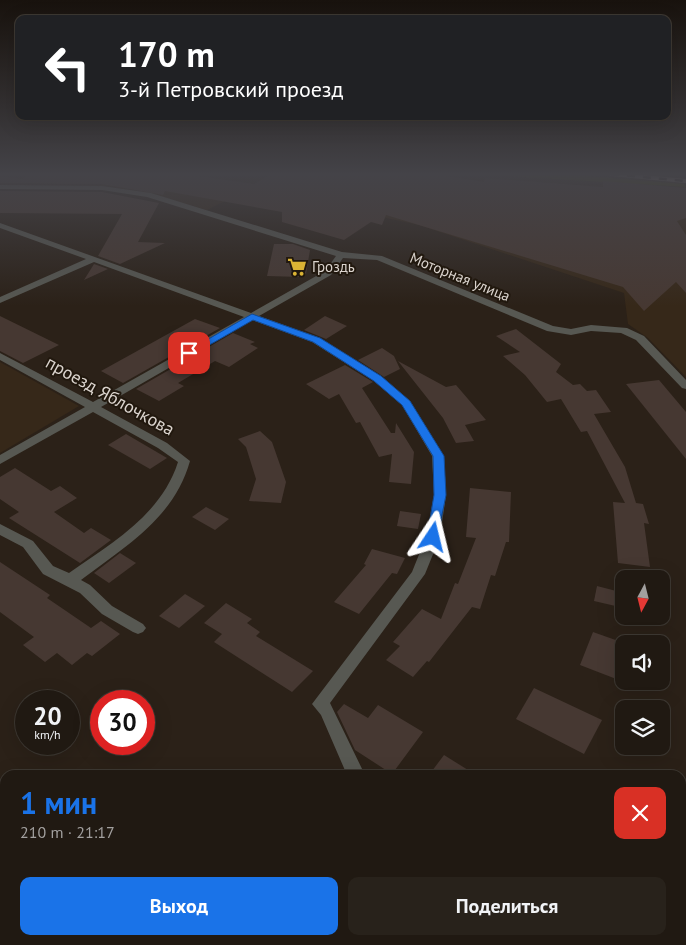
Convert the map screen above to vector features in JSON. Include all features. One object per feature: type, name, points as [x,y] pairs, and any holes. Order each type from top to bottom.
[{"type":"street","name":"Моторная улица","points":[[222,218],[341,255],[378,258],[551,329],[571,332],[591,328],[623,330],[640,338],[686,386]]},
{"type":"street","points":[[0,225],[316,340],[378,378],[406,403],[438,456],[440,495],[434,529],[418,574],[320,704],[327,710],[354,770]]},
{"type":"street","points":[[0,460],[328,273],[341,255]]},
{"type":"street","points":[[0,300],[94,259]]},
{"type":"street","name":"проезд Яблочкова","points":[[0,356],[107,417],[169,446],[184,461],[176,487],[159,510],[70,580]]},
{"type":"street","points":[[0,529],[28,544],[48,570],[84,589],[107,610],[138,628]]},
{"type":"shaded area","points":[[386,218],[686,218],[686,377],[648,338],[628,324],[624,293],[419,225]]},
{"type":"shaded area","points":[[0,362],[79,406],[0,453]]},
{"type":"building","points":[[120,218],[151,218],[138,242],[165,243],[120,264],[98,256]]},
{"type":"building","points":[[282,218],[385,218],[382,225],[371,222],[344,240],[282,222]]},
{"type":"building","points":[[396,218],[686,218],[677,221],[686,235],[686,293],[676,282],[644,311],[623,287]]},
{"type":"building","points":[[274,244],[293,244],[310,250],[306,274],[301,277],[267,276]]},
{"type":"building","points":[[94,264],[108,269],[84,280]]},
{"type":"building","points":[[0,316],[59,345],[23,363],[0,351]]},
{"type":"building","points":[[325,316],[347,326],[326,339],[304,330]]},
{"type":"building","points":[[195,319],[220,328],[123,383],[101,371]]},
{"type":"building","points":[[516,329],[561,364],[556,372],[573,385],[580,384],[587,391],[596,390],[611,412],[594,414],[625,467],[636,503],[643,504],[649,524],[644,523],[650,567],[618,563],[613,502],[625,503],[587,431],[581,432],[561,399],[547,402],[525,375],[503,356],[520,352],[496,336]]},
{"type":"building","points":[[233,333],[255,342],[250,344],[258,348],[229,367],[215,361],[178,383],[184,386],[159,401],[136,389]]},
{"type":"building","points":[[382,348],[394,356],[400,369],[384,377],[358,360]]},
{"type":"building","points":[[398,361],[446,387],[456,385],[486,420],[465,425],[474,441],[456,443],[443,418]]},
{"type":"building","points":[[345,365],[373,382],[362,388],[391,433],[395,433],[396,423],[414,452],[411,484],[389,482],[392,454],[379,457],[360,422],[356,423],[339,394],[329,399],[306,384]]},
{"type":"building","points":[[659,380],[686,412],[686,459],[626,384]]},
{"type":"building","points":[[260,431],[272,442],[286,482],[281,503],[249,501],[256,479],[246,447],[238,439]]},
{"type":"building","points":[[126,434],[167,458],[150,469],[108,445]]},
{"type":"building","points":[[15,468],[51,491],[60,486],[77,498],[54,512],[84,533],[91,528],[111,540],[80,563],[9,518],[19,512],[0,499],[0,477]]},
{"type":"building","points":[[470,488],[511,492],[509,542],[506,542],[495,576],[491,575],[480,609],[472,607],[429,662],[427,661],[413,677],[386,660],[400,646],[393,642],[422,609],[441,619],[455,583],[458,584],[476,538],[466,537]]},
{"type":"building","points":[[206,507],[229,519],[215,530],[192,517]]},
{"type":"building","points":[[400,511],[421,514],[418,529],[397,526]]},
{"type":"building","points":[[372,549],[405,558],[397,574],[392,573],[359,614],[334,602],[366,565],[364,564]]},
{"type":"building","points":[[120,553],[136,563],[109,583],[94,573]]},
{"type":"building","points":[[0,562],[50,595],[47,598],[91,628],[101,621],[120,634],[92,656],[87,653],[72,665],[57,653],[45,662],[23,645],[34,637],[0,612]]},
{"type":"building","points":[[597,586],[615,591],[615,606],[594,601]]},
{"type":"building","points":[[185,594],[205,606],[179,628],[159,616]]},
{"type":"building","points":[[226,603],[252,619],[247,623],[260,632],[256,636],[313,671],[292,692],[214,642],[222,634],[204,623]]},
{"type":"building","points":[[593,632],[615,640],[615,679],[580,665]]},
{"type":"building","points":[[534,688],[602,720],[584,754],[516,719]]},
{"type":"building","points":[[344,704],[368,718],[378,705],[423,732],[395,770],[386,770],[355,750],[337,712]]},
{"type":"building","points":[[444,755],[468,770],[433,770]]},
{"type":"place","name":"Гроздь","points":[[297,267]]},
{"type":"route","points":[[189,353],[252,317],[316,340],[378,378],[406,403],[438,456],[440,495],[433,537]]}]
